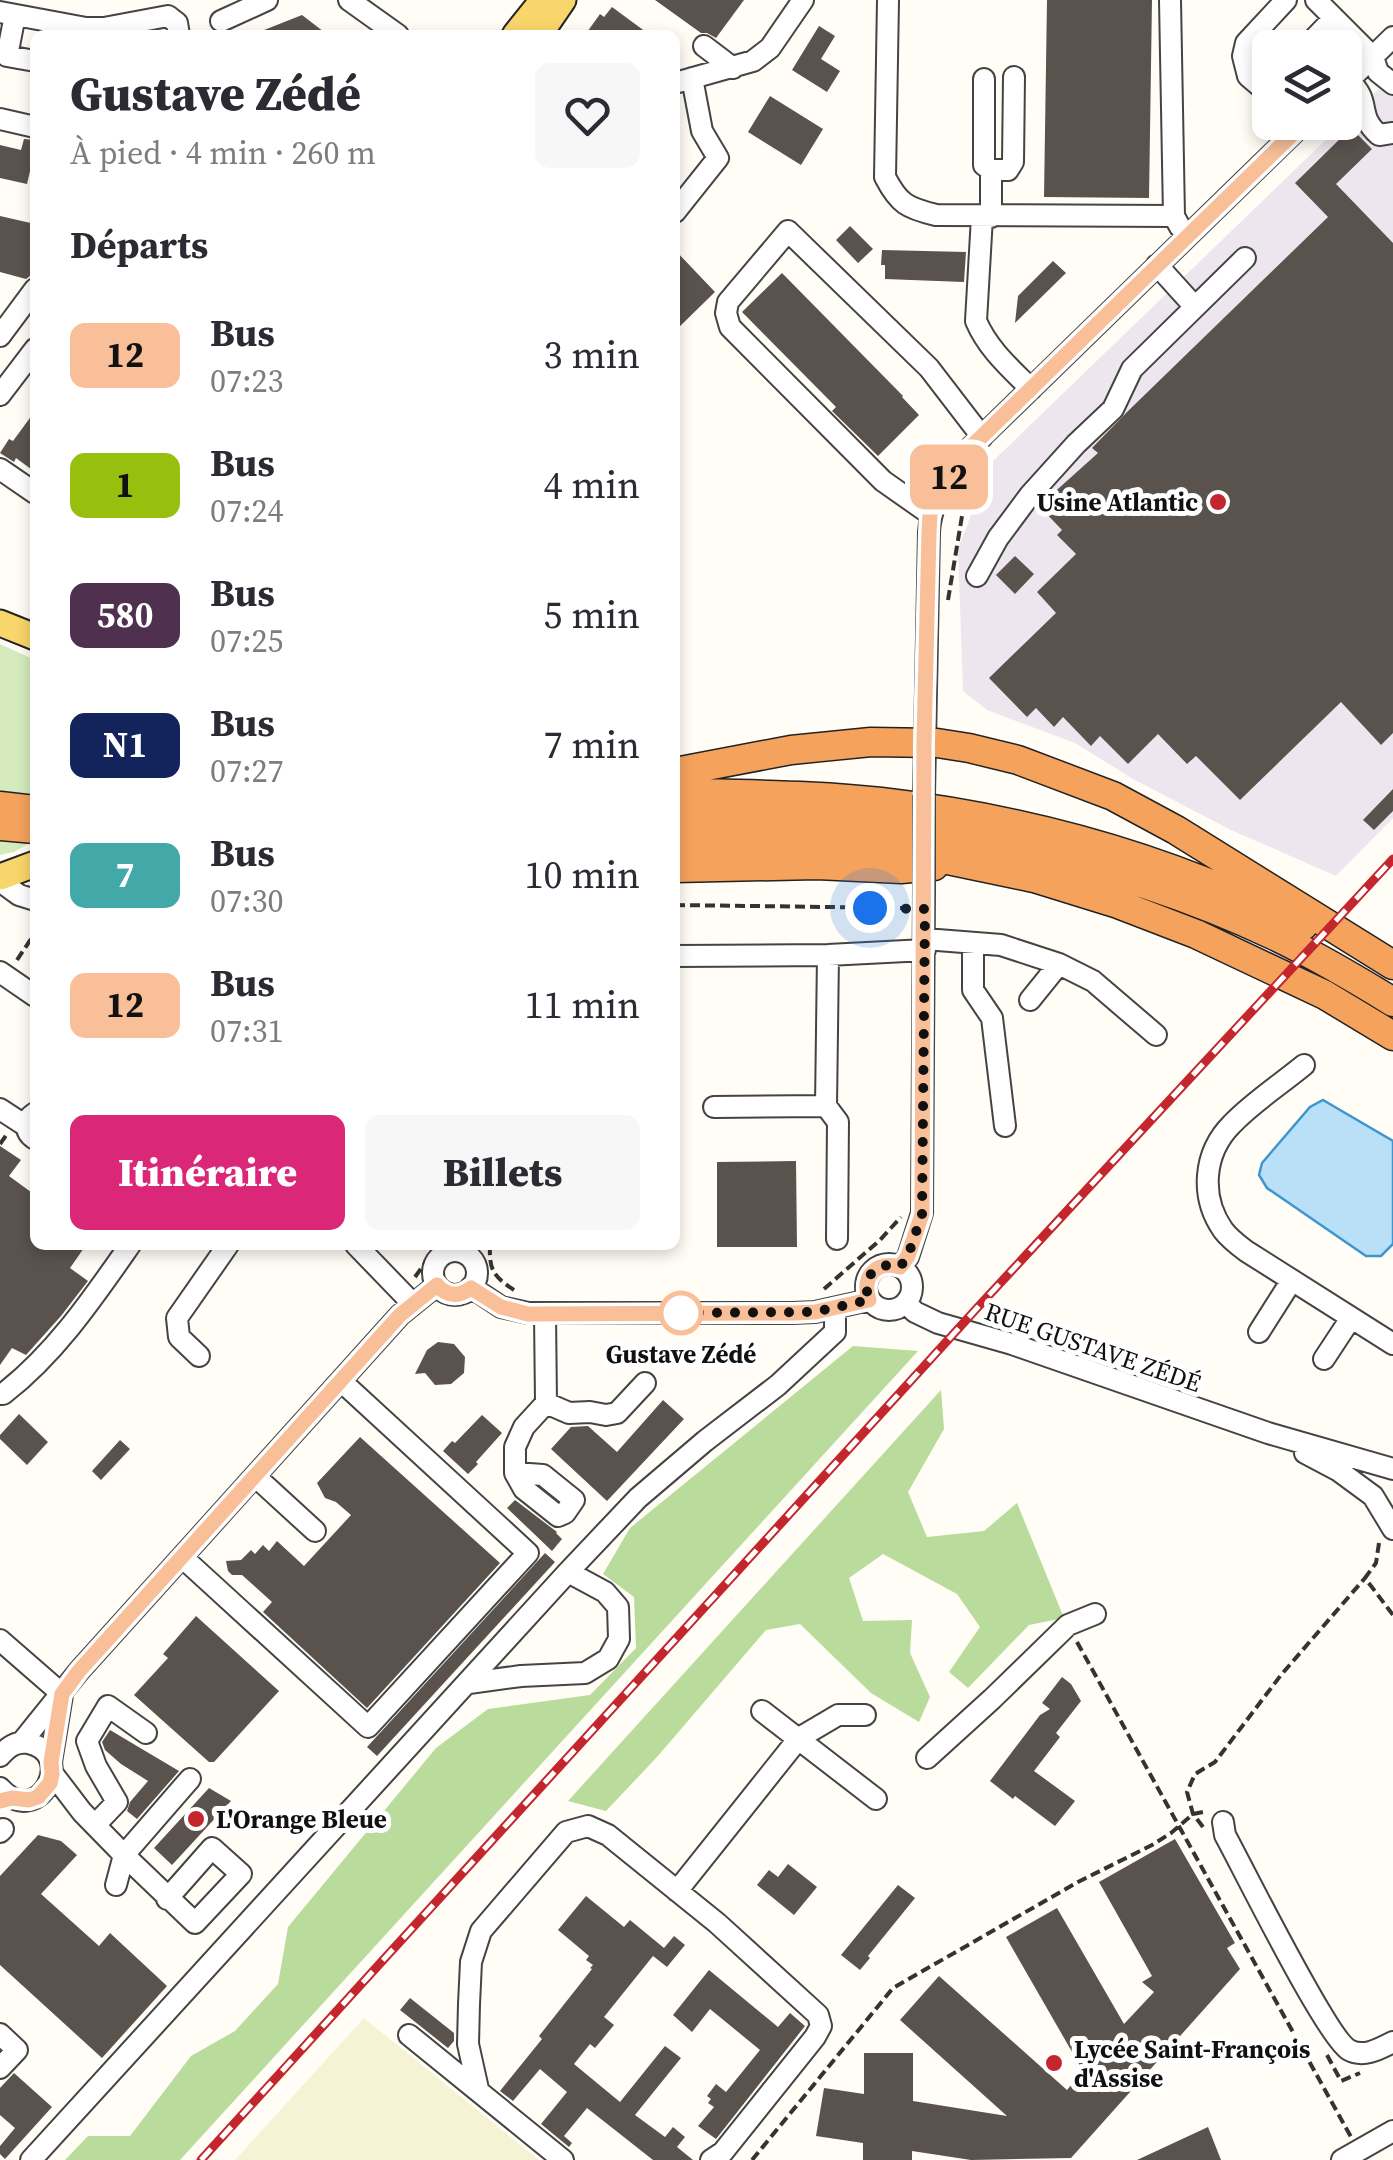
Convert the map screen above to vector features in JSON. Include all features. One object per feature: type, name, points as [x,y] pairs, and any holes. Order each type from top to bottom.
[{"type":"highway","points":[[680,771],[792,750],[871,742],[924,742],[1018,760],[1113,796],[1192,840],[1393,965]]},
{"type":"highway","points":[[680,792],[880,802],[1044,830],[1158,865],[1226,891],[1393,974]]},
{"type":"highway","points":[[0,806],[30,809]]},
{"type":"highway","points":[[680,818],[845,821],[1039,852],[1124,876],[1208,906],[1339,969],[1393,1002]]},
{"type":"highway","points":[[0,826],[30,829]]},
{"type":"highway","points":[[680,840],[844,842],[1034,878],[1196,934],[1326,995],[1393,1036]]},
{"type":"highway","points":[[680,868],[817,865],[902,869],[966,864]]},
{"type":"main road","points":[[519,30],[543,0]]},
{"type":"main road","points":[[543,30],[564,0]]},
{"type":"main road","points":[[0,623],[30,635]]},
{"type":"main road","points":[[0,879],[30,866]]},
{"type":"street","points":[[221,21],[267,0]]},
{"type":"street","points":[[349,0],[391,30]]},
{"type":"street","points":[[680,206],[718,158],[681,80],[752,61],[770,48],[802,0]]},
{"type":"street","points":[[888,0],[886,176],[896,198],[916,210],[936,215],[1174,216]]},
{"type":"street","points":[[1170,0],[1174,216],[1186,237]]},
{"type":"street","points":[[1258,30],[1286,0]]},
{"type":"street","points":[[1316,0],[1393,84]]},
{"type":"street","points":[[30,60],[7,56],[8,13],[86,28],[168,16],[177,23],[178,30]]},
{"type":"street","points":[[1322,30],[1334,18]]},
{"type":"street","points":[[1252,37],[1243,56],[1252,80]]},
{"type":"street","points":[[1362,67],[1393,37]]},
{"type":"street","points":[[704,46],[733,68]]},
{"type":"street","points":[[984,79],[984,165],[992,170],[1008,170],[1013,162],[1014,76]]},
{"type":"street","points":[[1362,98],[1364,119],[1371,128],[1379,135],[1393,134]]},
{"type":"street","points":[[0,119],[30,126]]},
{"type":"street","points":[[900,1267],[908,1256],[922,1214],[924,742],[930,514],[949,476],[982,437],[1286,140]]},
{"type":"street","points":[[992,170],[976,321],[995,353],[1031,389]]},
{"type":"street","points":[[930,514],[883,481],[730,326],[728,302],[788,231],[929,368],[982,437]]},
{"type":"street","points":[[977,576],[998,538],[1030,495],[1112,409],[1132,368],[1245,258]]},
{"type":"street","points":[[1157,266],[1195,306]]},
{"type":"street","points":[[0,336],[30,296]]},
{"type":"street","points":[[0,395],[30,356]]},
{"type":"street","points":[[0,469],[30,490]]},
{"type":"street","points":[[0,879],[19,895],[30,898]]},
{"type":"street","points":[[973,944],[973,990],[992,1018],[1005,1126]]},
{"type":"street","points":[[680,956],[828,955],[925,945],[1001,945],[1060,964],[1093,981],[1156,1034]]},
{"type":"street","points":[[828,955],[826,1106],[838,1122],[837,1239]]},
{"type":"street","points":[[1030,1000],[1060,964]]},
{"type":"street","points":[[3,974],[30,993]]},
{"type":"street","points":[[1304,1065],[1231,1124],[1216,1145],[1207,1182],[1210,1206],[1224,1233],[1246,1251],[1393,1344]]},
{"type":"street","points":[[714,1107],[826,1106]]},
{"type":"street","points":[[0,1109],[30,1125]]},
{"type":"street","points":[[0,1394],[20,1381],[56,1344],[126,1250]]},
{"type":"street","points":[[199,1356],[179,1337],[177,1318],[225,1250]]},
{"type":"street","points":[[361,1250],[413,1304]]},
{"type":"street","points":[[452,1250],[436,1260],[433,1273],[437,1285],[458,1295],[471,1288],[477,1272],[476,1253]]},
{"type":"street","points":[[885,1264],[900,1267],[912,1284],[906,1303],[887,1310],[874,1305],[866,1285],[872,1272],[885,1264]]},
{"type":"street","points":[[1259,1332],[1292,1280]]},
{"type":"street","points":[[21,1743],[79,1671],[341,1380],[413,1304],[437,1285]]},
{"type":"street","points":[[471,1288],[515,1312],[545,1314],[794,1313],[869,1300]]},
{"type":"street","name":"RUE GUSTAVE ZÉDÉ","points":[[906,1303],[915,1312],[938,1322],[1268,1434],[1393,1468]]},
{"type":"street","points":[[31,2160],[638,1498],[778,1385],[835,1332],[835,1308]]},
{"type":"street","points":[[516,1473],[516,1448],[524,1427],[546,1403],[545,1314]]},
{"type":"street","points":[[1324,1359],[1351,1318]]},
{"type":"street","points":[[182,1558],[368,1728],[528,1553],[341,1380]]},
{"type":"street","points":[[546,1403],[569,1413],[617,1413],[644,1383]]},
{"type":"street","name":"RUE GUSTAVE ZÉDÉ","points":[[1268,1434],[1339,1471],[1373,1496],[1393,1529]]},
{"type":"street","points":[[255,1476],[315,1530]]},
{"type":"street","points":[[468,1683],[585,1673],[608,1659],[618,1638],[618,1608],[605,1592],[568,1572]]},
{"type":"street","points":[[927,1758],[1068,1625],[1095,1614]]},
{"type":"street","points":[[0,1640],[62,1694]]},
{"type":"street","points":[[4,1796],[20,1800],[38,1797],[45,1791],[62,1694]]},
{"type":"street","points":[[88,1819],[117,1802],[87,1741],[108,1706],[146,1733]]},
{"type":"street","points":[[762,1711],[876,1799]]},
{"type":"street","points":[[678,1891],[798,1738],[838,1716],[865,1715]]},
{"type":"street","points":[[0,1756],[21,1743],[39,1747],[88,1819],[166,1899]]},
{"type":"street","points":[[116,1885],[124,1855],[190,1779]]},
{"type":"street","points":[[38,1797],[88,1819]]},
{"type":"street","points":[[478,2089],[468,2044],[471,1962],[481,1931],[566,1832],[588,1826],[608,1835],[678,1891],[818,2015],[821,2026],[815,2037],[735,2138],[711,2160]]},
{"type":"street","points":[[1216,1828],[1225,1834],[1309,1992],[1342,2045],[1352,2052],[1368,2053],[1393,2042]]},
{"type":"street","points":[[0,2034],[17,2050],[0,2068]]},
{"type":"street","points":[[409,2035],[563,2160]]},
{"type":"street","points":[[1355,2157],[1393,2131]]},
{"type":"path","points":[[946,604],[966,492],[974,476]]},
{"type":"path","points":[[680,905],[924,899]]},
{"type":"path","points":[[3,974],[30,939]]},
{"type":"path","points":[[816,1294],[880,1240],[906,1211],[922,1214]]},
{"type":"path","points":[[490,1250],[494,1275],[516,1292]]},
{"type":"path","points":[[1216,1828],[1193,1814],[1187,1792],[1195,1774],[1215,1762],[1281,1675],[1365,1578]]},
{"type":"path","points":[[1068,1625],[1355,2157]]},
{"type":"path","points":[[752,2160],[893,1988],[1078,1882],[1152,1845],[1193,1814],[1203,1812]]},
{"type":"path","points":[[1322,2046],[1340,2081],[1358,2074]]},
{"type":"shaded area","name":"Usine Atlantic","points":[[1393,75],[1393,818],[1336,876],[1231,830],[1133,779],[1075,743],[987,710],[963,691],[958,549],[991,463],[1326,140],[1362,140],[1362,105]]},
{"type":"shaded area","points":[[364,2018],[539,2160],[235,2160]]},
{"type":"green space","points":[[0,644],[30,658],[30,843],[0,855]]},
{"type":"green space","points":[[853,1346],[918,1351],[180,2160],[65,2160],[88,2136],[130,2136],[191,2056],[235,2031],[278,1984],[288,1927],[436,1748],[488,1709],[590,1695],[636,1648],[634,1597],[603,1574],[630,1528]]},
{"type":"green space","points":[[941,1390],[944,1429],[908,1492],[927,1537],[984,1531],[1017,1503],[1064,1618],[1029,1625],[968,1688],[949,1672],[980,1627],[957,1594],[883,1554],[849,1578],[863,1621],[912,1620],[910,1653],[930,1697],[919,1722],[871,1693],[800,1624],[766,1630],[606,1811],[568,1801]]},
{"type":"water","points":[[1323,1100],[1393,1141],[1393,1244],[1381,1256],[1366,1256],[1267,1188],[1259,1175],[1262,1163],[1310,1107]]},
{"type":"building","points":[[655,0],[744,0],[716,38],[701,33]]},
{"type":"building","points":[[1047,0],[1152,0],[1149,198],[1044,197]]},
{"type":"building","points":[[612,7],[643,30],[589,30],[600,14],[604,17]]},
{"type":"building","points":[[302,15],[322,30],[264,30]]},
{"type":"building","points":[[819,26],[835,36],[821,59],[840,71],[827,92],[792,70]]},
{"type":"building","points":[[770,96],[823,129],[801,165],[748,132]]},
{"type":"building","points":[[24,139],[30,140],[27,184],[0,178],[0,145],[21,150]]},
{"type":"building","name":"Usine Atlantic","points":[[1362,139],[1372,149],[1336,184],[1393,243],[1393,733],[1381,745],[1341,702],[1240,800],[1196,756],[1187,764],[1158,734],[1128,764],[1100,736],[1091,746],[1063,717],[1054,727],[1036,708],[1027,717],[989,678],[1056,613],[1037,592],[1076,554],[1057,535],[1062,530],[1039,506],[1098,453],[1092,448],[1127,412],[1328,217],[1295,183],[1339,140]]},
{"type":"building","points":[[0,216],[30,223],[30,276],[26,279],[0,272]]},
{"type":"building","points":[[850,226],[873,249],[858,263],[836,240]]},
{"type":"building","points":[[882,250],[966,252],[964,282],[885,279]]},
{"type":"building","points":[[680,255],[715,292],[680,326]]},
{"type":"building","points":[[1053,261],[1066,273],[1015,323],[1018,296]]},
{"type":"building","points":[[782,273],[919,415],[878,456],[832,411],[836,407],[742,312]]},
{"type":"building","points":[[30,418],[30,468],[0,453],[9,439],[13,441]]},
{"type":"building","points":[[1015,556],[1034,574],[1015,594],[996,575]]},
{"type":"building","points":[[1393,789],[1393,811],[1374,830],[1363,820]]},
{"type":"building","points":[[0,1146],[21,1160],[9,1176],[30,1191],[30,1250],[83,1250],[70,1268],[88,1281],[26,1355],[12,1348],[0,1365]]},
{"type":"building","points":[[796,1161],[797,1247],[717,1247],[717,1162]]},
{"type":"building","points":[[438,1342],[454,1344],[465,1357],[464,1373],[451,1384],[435,1385],[425,1373],[415,1374],[427,1350]]},
{"type":"building","points":[[663,1400],[684,1419],[607,1501],[551,1449],[571,1427],[588,1426],[617,1452]]},
{"type":"building","points":[[19,1414],[48,1442],[27,1465],[0,1439]]},
{"type":"building","points":[[482,1415],[502,1433],[468,1474],[443,1451]]},
{"type":"building","points":[[360,1437],[500,1563],[367,1708],[263,1612],[272,1602],[242,1575],[232,1575],[226,1561],[241,1560],[251,1550],[255,1554],[263,1545],[269,1551],[277,1541],[304,1566],[351,1515],[325,1498],[317,1483]]},
{"type":"building","points":[[120,1440],[130,1449],[101,1480],[92,1471]]},
{"type":"building","points":[[515,1500],[557,1532],[562,1539],[552,1551],[507,1508]]},
{"type":"building","points":[[545,1553],[555,1562],[377,1756],[367,1747]]},
{"type":"building","points":[[196,1616],[279,1691],[214,1762],[209,1762],[134,1695],[168,1658],[163,1654]]},
{"type":"building","points":[[1062,1677],[1081,1701],[1034,1771],[1075,1801],[1055,1826],[990,1781],[1040,1715],[1050,1709],[1042,1703]]},
{"type":"building","points":[[110,1730],[179,1771],[137,1819],[127,1811],[148,1781],[105,1750],[102,1742]]},
{"type":"building","points":[[209,1788],[231,1801],[172,1865],[154,1848]]},
{"type":"building","points":[[38,1835],[61,1841],[77,1855],[41,1894],[99,1946],[110,1933],[167,1986],[102,2058],[0,1965],[0,1876]]},
{"type":"building","points":[[1175,1839],[1235,1943],[1227,1948],[1240,1969],[1071,2158],[971,2160],[912,2151],[912,2160],[863,2160],[863,2143],[816,2136],[824,2088],[864,2094],[864,2053],[913,2053],[913,2101],[1007,2116],[900,2020],[939,1976],[1067,2090],[1083,2071],[1006,1937],[1057,1908],[1124,2024],[1154,1992],[1142,1982],[1152,1976],[1099,1882]]},
{"type":"building","points":[[788,1864],[817,1887],[794,1915],[757,1885],[769,1870],[778,1877]]},
{"type":"building","points":[[898,1885],[915,1898],[860,1970],[841,1955]]},
{"type":"building","points":[[586,1896],[624,1927],[630,1920],[664,1948],[674,1936],[685,1945],[667,1967],[653,1956],[604,2017],[614,2025],[595,2048],[590,2044],[574,2064],[620,2102],[665,2046],[681,2058],[635,2115],[665,2137],[673,2127],[685,2137],[677,2147],[693,2160],[653,2160],[587,2108],[564,2136],[572,2143],[569,2147],[541,2124],[567,2092],[540,2069],[513,2101],[500,2091],[592,1969],[593,1965],[586,1960],[589,1956],[558,1930]]},
{"type":"building","points":[[709,1970],[778,2027],[790,2013],[805,2026],[716,2139],[698,2126],[714,2107],[707,2096],[716,2084],[726,2092],[760,2050],[710,2009],[692,2032],[673,2015]]},
{"type":"building","points":[[410,1998],[454,2033],[448,2048],[400,2010]]},
{"type":"building","points":[[14,2073],[52,2107],[5,2159],[0,2146],[15,2128],[0,2115],[0,2088]]},
{"type":"building","points":[[1208,2127],[1221,2160],[1137,2160]]},
{"type":"railway","points":[[201,2160],[978,1307],[1393,859]]},
{"type":"bus line","name":"12","points":[[0,1801],[29,1800],[45,1791],[52,1774],[62,1694],[79,1671],[400,1315],[437,1285],[442,1291],[458,1295],[471,1288],[501,1307],[528,1314],[794,1313],[869,1300],[866,1285],[872,1272],[885,1264],[900,1267],[908,1256],[922,1214],[924,742],[930,514],[949,476],[972,446],[1286,140]]},
{"type":"place","name":"Usine Atlantic","points":[[1218,502]]},
{"type":"place","name":"Gustave Zédé","points":[[681,1313]]},
{"type":"place","name":"L'Orange Bleue","points":[[196,1819]]},
{"type":"place","name":"Lycée Saint-François d'Assise","points":[[1054,2063]]},
{"type":"route","points":[[681,1313],[815,1312],[869,1300],[866,1285],[872,1272],[885,1264],[900,1267],[908,1256],[922,1214],[925,909],[870,908]]}]
